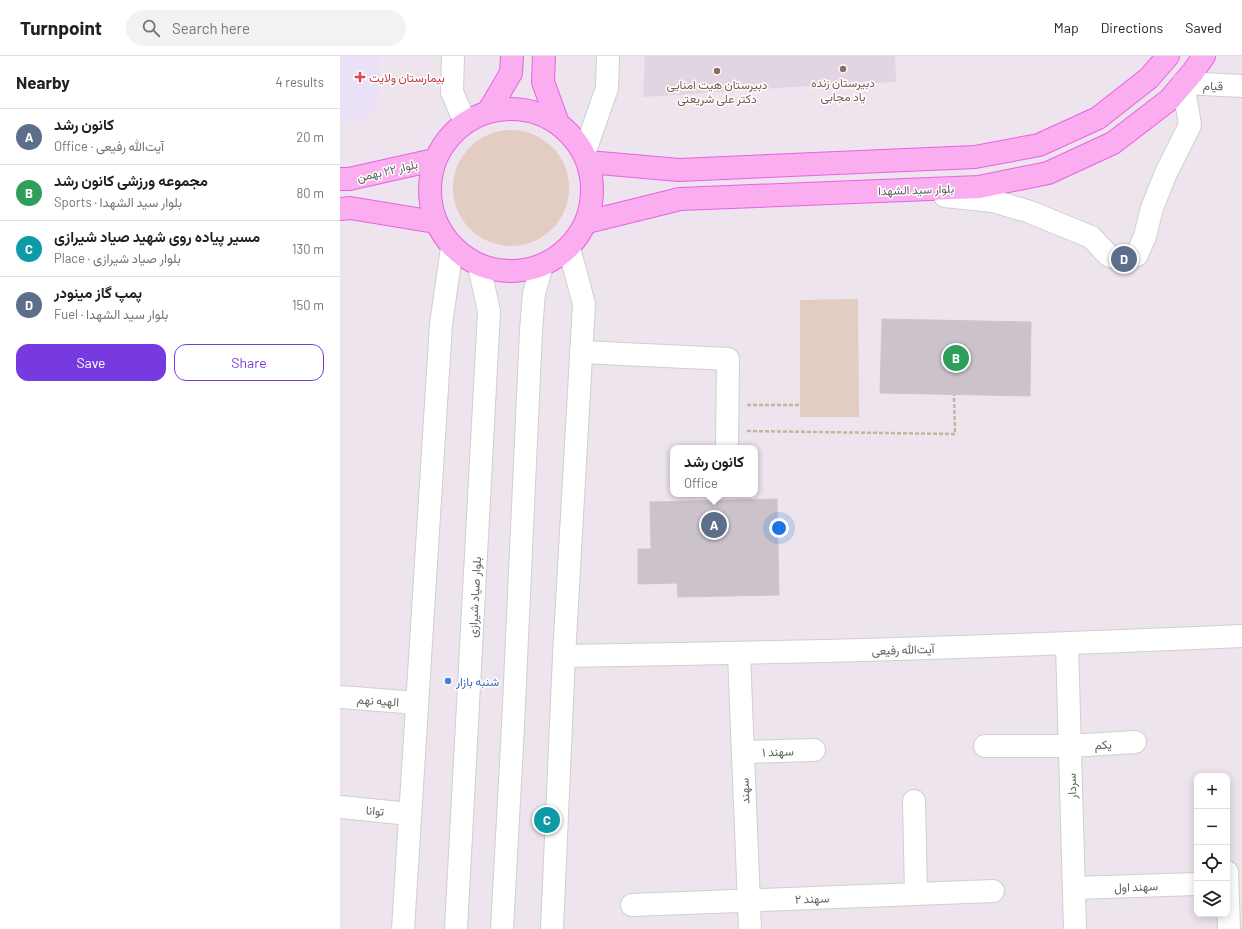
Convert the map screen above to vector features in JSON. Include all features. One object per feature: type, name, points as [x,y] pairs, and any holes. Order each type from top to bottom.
[{"type":"main road","points":[[488,112],[511,73],[512,56]]},
{"type":"main road","points":[[544,56],[543,82],[558,123]]},
{"type":"main road","points":[[586,158],[678,170],[975,158],[1039,145],[1098,118],[1149,78],[1168,56]]},
{"type":"main road","name":"بلوار سید الشهدا","points":[[587,222],[680,199],[978,187],[1048,173],[1113,143],[1169,100],[1193,72],[1204,56]]},
{"type":"main road","points":[[512,108],[536,113],[558,123],[573,137],[586,158],[593,192],[587,222],[569,248],[542,266],[511,272],[479,266],[452,248],[435,222],[428,191],[434,160],[449,136],[465,122],[488,112],[512,108]]},
{"type":"main road","name":"بلوار ۲۲ بهمن","points":[[340,179],[349,179],[434,160]]},
{"type":"main road","points":[[340,209],[350,208],[435,222]]},
{"type":"street","points":[[453,56],[452,92],[465,122]]},
{"type":"street","points":[[586,158],[607,88],[608,56]]},
{"type":"street","points":[[872,191],[962,196],[993,200],[1030,212],[1091,237],[1108,255],[1117,258],[1137,255],[1145,236],[1152,208],[1166,173],[1190,125],[1183,83]]},
{"type":"street","name":"قیام","points":[[1183,83],[1242,86]]},
{"type":"street","points":[[403,929],[441,324],[452,248]]},
{"type":"street","points":[[552,929],[564,656],[584,304],[569,248]]},
{"type":"street","name":"بلوار صیاد شیرازی","points":[[456,929],[489,311],[479,266]]},
{"type":"street","points":[[502,929],[531,331],[534,293],[542,266]]},
{"type":"street","points":[[581,352],[728,359],[727,439]]},
{"type":"street","name":"آیت‌الله رفیعی","points":[[564,656],[739,654],[1067,644],[1242,636]]},
{"type":"street","name":"سردار","points":[[1067,644],[1075,929]]},
{"type":"street","name":"سهند","points":[[739,654],[750,929]]},
{"type":"street","name":"الهیه نهم","points":[[340,697],[417,703]]},
{"type":"street","name":"یکم","points":[[985,746],[1070,746],[1135,742]]},
{"type":"street","name":"سهند ۱","points":[[742,752],[814,750]]},
{"type":"street","points":[[914,802],[916,894]]},
{"type":"street","name":"توانا","points":[[340,807],[410,814]]},
{"type":"street","points":[[1230,883],[1242,883]]},
{"type":"street","name":"سهند اول","points":[[1074,888],[1194,884]]},
{"type":"street","name":"سهند ۲","points":[[632,905],[993,891]]},
{"type":"street","points":[[1228,917],[1229,929]]},
{"type":"path","points":[[727,439],[955,434],[954,394]]},
{"type":"path","points":[[728,405],[800,405]]},
{"type":"shaded area","name":"بیمارستان ولایت","points":[[340,56],[380,56],[378,98],[373,113],[360,121],[340,122]]},
{"type":"shaded area","name":"دبیرستان هیت امنایی دکتر علی شریعتی","points":[[645,56],[895,56],[896,82],[791,87],[643,97]]},
{"type":"shaded area","points":[[511,130],[533,134],[552,147],[565,166],[569,188],[565,210],[552,229],[533,242],[511,246],[489,242],[470,229],[457,210],[453,188],[457,166],[470,147],[489,134]]},
{"type":"shaded area","points":[[858,299],[859,417],[800,417],[800,300]]},
{"type":"building","points":[[882,319],[1031,322],[1030,396],[880,393]]},
{"type":"building","points":[[777,499],[779,595],[678,597],[677,583],[638,584],[638,549],[651,549],[650,502]]},
{"type":"place","name":"دبیرستان زنده یاد مجابی","points":[[843,69]]},
{"type":"place","name":"دبیرستان هیت امنایی دکتر علی شریعتی","points":[[717,71]]},
{"type":"place","name":"بیمارستان ولایت","points":[[360,77]]},
{"type":"place","name":"پمپ گاز مینودر","points":[[1124,259]]},
{"type":"place","name":"مجموعه ورزشی کانون رشد","points":[[956,358]]},
{"type":"place","name":"کانون رشد","points":[[714,525]]},
{"type":"place","name":"شنبه بازار","points":[[448,681]]},
{"type":"place","name":"مسیر پیاده روی شهید صیاد شیرازی","points":[[547,820]]}]
